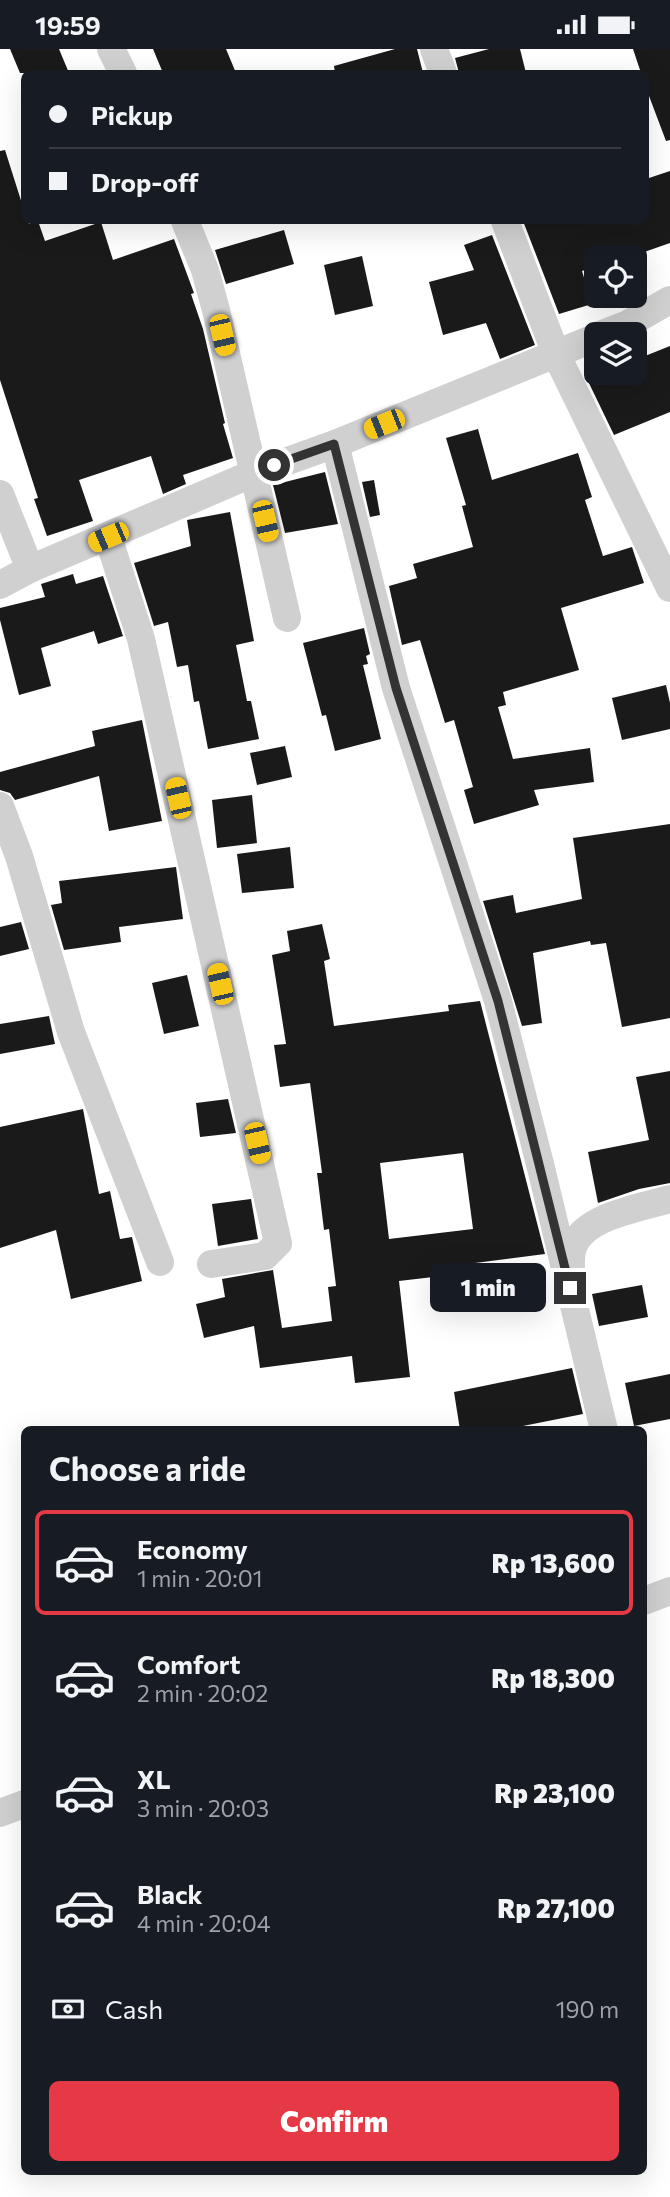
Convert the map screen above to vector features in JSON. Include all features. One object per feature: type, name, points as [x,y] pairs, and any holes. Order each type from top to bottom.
[{"type":"street","points":[[111,49],[122,70]]},
{"type":"street","points":[[434,49],[442,70]]},
{"type":"street","points":[[186,224],[205,270],[287,618]]},
{"type":"street","points":[[506,224],[556,353],[670,588]]},
{"type":"street","points":[[632,322],[670,300]]},
{"type":"street","points":[[0,585],[30,569],[254,473],[334,444],[584,342]]},
{"type":"street","points":[[334,444],[400,699],[498,1001],[603,1426]]},
{"type":"street","points":[[0,494],[30,569]]},
{"type":"street","points":[[108,537],[141,639],[278,1243],[265,1256],[211,1264]]},
{"type":"street","points":[[0,806],[19,856],[71,1032],[160,1262]]},
{"type":"street","points":[[570,1288],[571,1255],[575,1242],[586,1229],[601,1219],[670,1199]]},
{"type":"street","points":[[647,1600],[670,1591]]},
{"type":"street","points":[[0,1813],[21,1805]]},
{"type":"building","points":[[10,49],[59,49],[68,70],[21,70],[20,73]]},
{"type":"building","points":[[153,49],[226,49],[235,70],[162,70]]},
{"type":"building","points":[[395,49],[417,49],[422,70],[335,70],[334,66]]},
{"type":"building","points":[[489,49],[520,49],[525,70],[458,70],[455,58]]},
{"type":"building","points":[[633,49],[670,49],[670,140],[666,141],[649,96],[649,70],[640,70]]},
{"type":"building","points":[[5,150],[21,201],[21,224],[39,224],[45,241],[102,224],[113,260],[174,239],[194,293],[191,294],[203,329],[233,458],[183,475],[186,484],[163,494],[151,456],[79,480],[93,521],[47,536],[34,499],[38,498],[0,380],[0,151]]},
{"type":"building","points":[[670,171],[670,243],[647,251],[647,245],[584,245],[584,306],[559,314],[524,224],[649,224],[649,178]]},
{"type":"building","points":[[284,230],[294,264],[226,284],[215,250]]},
{"type":"building","points":[[492,235],[535,345],[500,359],[486,323],[443,335],[429,282],[474,270],[464,245]]},
{"type":"building","points":[[362,256],[373,306],[335,315],[324,265]]},
{"type":"building","points":[[670,346],[670,412],[614,435],[590,385],[647,385],[647,355]]},
{"type":"building","points":[[478,429],[492,480],[578,453],[592,497],[585,500],[603,556],[632,547],[644,583],[561,608],[579,670],[503,692],[506,705],[498,707],[513,759],[590,748],[594,782],[534,790],[539,805],[474,824],[464,790],[473,787],[454,720],[445,723],[420,640],[402,645],[389,586],[417,578],[413,564],[473,547],[462,506],[466,505],[446,438]]},
{"type":"building","points":[[325,472],[338,524],[285,533],[273,485]]},
{"type":"building","points":[[374,480],[380,515],[370,517],[362,482]]},
{"type":"building","points":[[230,512],[254,641],[236,645],[247,701],[251,701],[259,739],[208,749],[199,701],[194,702],[188,665],[177,667],[168,622],[154,626],[134,563],[191,546],[187,520]]},
{"type":"building","points":[[73,574],[76,584],[103,576],[123,636],[98,644],[94,631],[41,648],[51,686],[19,695],[0,620],[0,608],[45,597],[41,584]]},
{"type":"building","points":[[364,628],[370,654],[366,656],[368,664],[363,665],[381,739],[335,751],[326,715],[322,716],[303,643]]},
{"type":"building","points":[[666,685],[670,703],[670,729],[622,740],[612,698]]},
{"type":"building","points":[[142,720],[162,821],[109,831],[99,776],[15,800],[10,793],[0,790],[0,772],[95,746],[92,731]]},
{"type":"building","points":[[285,746],[292,777],[257,785],[250,753]]},
{"type":"building","points":[[252,795],[257,843],[217,848],[212,800]]},
{"type":"building","points":[[670,824],[670,1018],[622,1027],[606,943],[591,945],[590,941],[533,953],[542,1023],[522,1026],[483,901],[513,895],[516,913],[582,899],[573,838]]},
{"type":"building","points":[[290,847],[294,888],[242,893],[237,854]]},
{"type":"building","points":[[176,867],[183,919],[119,927],[121,942],[64,950],[51,905],[62,903],[59,881]]},
{"type":"building","points":[[21,922],[29,949],[0,956],[0,927]]},
{"type":"building","points":[[322,924],[330,959],[324,961],[334,1026],[449,1011],[448,1005],[480,1001],[545,1254],[475,1263],[476,1272],[399,1281],[410,1377],[355,1383],[352,1356],[260,1368],[254,1326],[204,1338],[196,1304],[225,1297],[222,1279],[273,1270],[282,1328],[332,1321],[328,1287],[336,1286],[329,1229],[324,1230],[317,1173],[322,1173],[310,1083],[280,1087],[274,1045],[286,1044],[272,955],[290,951],[287,931]],"holes":[[[463,1153],[473,1229],[389,1239],[380,1163]]]},
{"type":"building","points":[[187,975],[199,1026],[164,1034],[152,983]]},
{"type":"building","points":[[49,1016],[55,1044],[0,1054],[0,1024]]},
{"type":"building","points":[[670,1071],[670,1183],[639,1189],[598,1203],[588,1152],[649,1140],[636,1077]]},
{"type":"building","points":[[228,1099],[236,1133],[200,1137],[196,1103]]},
{"type":"building","points":[[83,1109],[99,1194],[110,1191],[120,1239],[132,1237],[142,1281],[71,1299],[56,1230],[0,1248],[0,1127]]},
{"type":"building","points":[[251,1199],[258,1239],[218,1246],[212,1204]]},
{"type":"building","points":[[642,1285],[648,1317],[599,1326],[592,1294]]},
{"type":"building","points":[[572,1368],[583,1414],[523,1426],[459,1426],[454,1392]]},
{"type":"building","points":[[670,1374],[670,1419],[634,1426],[625,1383]]},
{"type":"route","points":[[274,465],[334,444],[396,688],[498,1001],[570,1288]]}]
